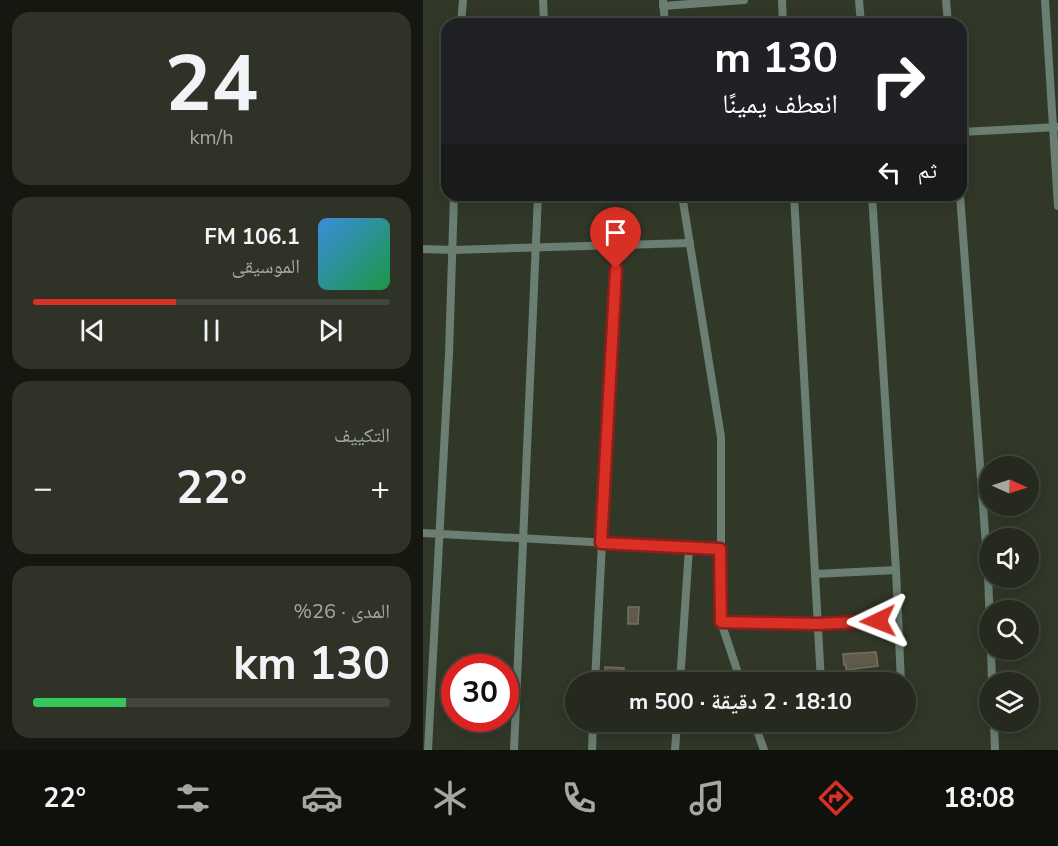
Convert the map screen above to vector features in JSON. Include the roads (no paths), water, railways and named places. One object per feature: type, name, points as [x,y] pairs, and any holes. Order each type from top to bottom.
[{"type":"street","points":[[462,18],[463,0]]},
{"type":"street","points":[[543,0],[544,18]]},
{"type":"street","points":[[664,18],[663,3],[744,0]]},
{"type":"street","points":[[782,0],[783,18]]},
{"type":"street","points":[[859,0],[860,18]]},
{"type":"street","points":[[946,0],[948,18]]},
{"type":"street","points":[[1045,0],[1055,128],[1058,206]]},
{"type":"street","points":[[967,132],[1055,128]]},
{"type":"street","points":[[428,750],[449,354],[454,201]]},
{"type":"street","points":[[514,750],[538,201]]},
{"type":"street","points":[[683,201],[721,437],[721,622],[738,672]]},
{"type":"street","points":[[794,201],[820,672]]},
{"type":"street","points":[[872,201],[901,672]]},
{"type":"street","points":[[960,201],[989,600]]},
{"type":"street","points":[[423,249],[690,243]]},
{"type":"street","points":[[595,672],[617,245]]},
{"type":"street","points":[[423,533],[720,549]]},
{"type":"street","points":[[681,672],[689,548]]},
{"type":"street","points":[[815,574],[896,570]]},
{"type":"street","points":[[721,622],[818,624],[898,620]]},
{"type":"street","points":[[592,750],[593,732]]},
{"type":"street","points":[[675,750],[676,732]]},
{"type":"street","points":[[758,732],[764,750]]},
{"type":"street","points":[[994,732],[995,750]]}]
